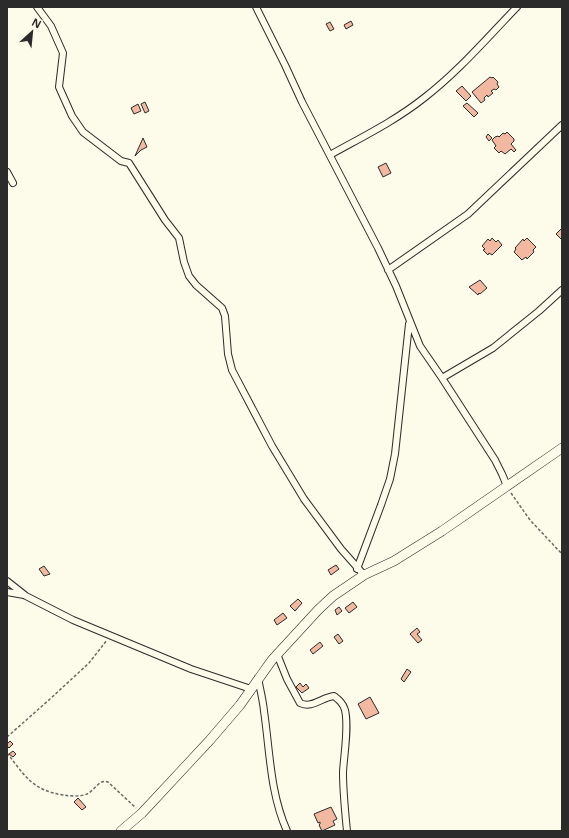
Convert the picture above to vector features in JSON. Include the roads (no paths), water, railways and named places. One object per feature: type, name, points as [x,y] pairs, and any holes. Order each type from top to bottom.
[{"type":"street","points":[[37,7],[51,26],[63,53],[59,87],[72,116],[83,132],[121,161],[129,163],[165,220],[178,235],[181,241],[184,262],[189,276],[196,285],[222,308],[228,354],[232,370],[272,446],[304,500],[360,572]]},
{"type":"street","points":[[256,7],[302,102],[388,270],[420,346],[495,460],[507,486]]},
{"type":"street","points":[[330,155],[377,129],[424,98],[446,79],[517,7]]},
{"type":"street","points":[[388,270],[468,214],[562,125]]},
{"type":"street","points":[[7,172],[13,183]]},
{"type":"street","points":[[442,378],[493,348],[527,321],[562,290]]},
{"type":"street","points":[[360,572],[390,479],[395,454],[410,322]]},
{"type":"street","points":[[121,831],[142,813],[210,740],[240,705],[258,678],[277,654],[318,610],[360,572],[394,561],[426,542],[562,448]]},
{"type":"street","points":[[7,581],[26,596],[73,620],[191,669],[251,689]]},
{"type":"street","points":[[7,592],[26,596]]},
{"type":"street","points":[[277,654],[287,679],[300,703],[304,705],[312,704],[334,696],[339,699],[345,711],[346,722],[343,773],[348,831]]},
{"type":"street","points":[[258,678],[276,802],[287,831]]}]
